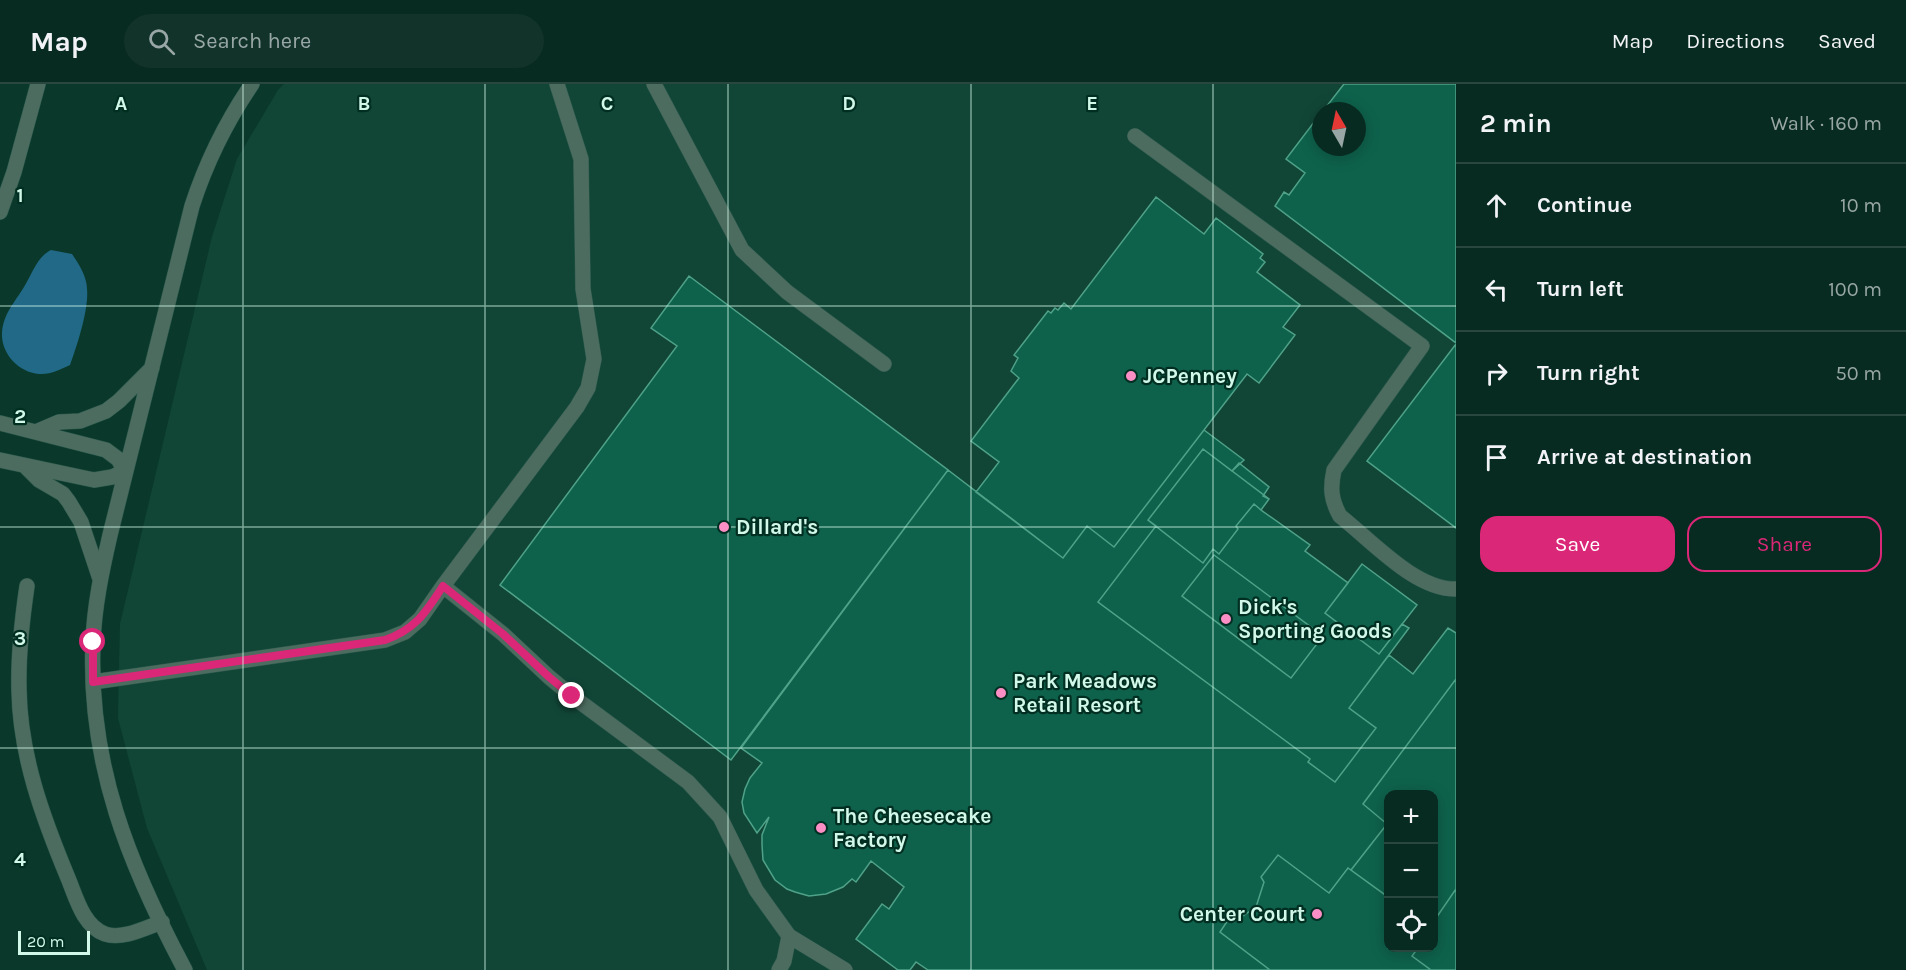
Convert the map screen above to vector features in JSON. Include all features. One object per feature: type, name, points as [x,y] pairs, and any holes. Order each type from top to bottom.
[{"type":"street","points":[[0,212],[14,172],[38,84]]},
{"type":"street","points":[[185,970],[130,853],[110,795],[98,732],[93,682],[93,642],[100,580],[125,471],[196,195],[220,138],[252,84]]},
{"type":"street","points":[[93,682],[385,640],[412,627],[420,619],[577,407],[593,374],[593,349],[583,289],[581,159],[557,84]]},
{"type":"street","points":[[654,84],[742,250],[787,292],[885,364]]},
{"type":"street","points":[[1135,136],[1422,346],[1334,470],[1330,494],[1340,516],[1412,575],[1428,584],[1445,589],[1456,589]]},
{"type":"street","points":[[38,431],[59,422],[80,421],[106,411],[153,367]]},
{"type":"street","points":[[0,423],[106,450],[118,459],[125,471]]},
{"type":"street","points":[[0,460],[94,480],[112,477],[125,471]]},
{"type":"street","points":[[25,466],[39,480],[63,494],[69,502],[81,522],[100,580]]},
{"type":"street","points":[[27,585],[20,656],[21,724],[29,769],[37,796],[63,865],[88,920],[101,932],[112,935],[122,934],[162,922]]},
{"type":"street","points":[[443,586],[503,634],[572,696],[688,782],[720,817],[756,891],[789,936],[845,970]]},
{"type":"street","points":[[779,970],[784,961],[789,936]]},
{"type":"shaded area","name":"Park Meadows Retail Resort","points":[[284,84],[1456,84],[1456,970],[207,970],[147,828],[118,718],[120,624],[212,237],[237,159],[278,90]]},
{"type":"water","points":[[51,250],[72,254],[84,275],[87,297],[82,327],[70,365],[51,373],[39,374],[24,370],[12,360],[4,348],[2,333],[10,308],[38,261]]},
{"type":"building","points":[[1344,84],[1456,84],[1456,343],[1275,206],[1284,192],[1289,195],[1305,173],[1286,159],[1312,125],[1312,156],[1366,156],[1366,102],[1330,102]]},
{"type":"building","name":"JCPenney","points":[[1156,197],[1204,234],[1216,218],[1263,254],[1260,258],[1265,262],[1257,272],[1300,305],[1283,327],[1295,335],[1259,383],[1247,374],[1114,547],[1087,526],[1063,558],[976,492],[999,462],[971,441],[1019,378],[1011,371],[1018,358],[1014,355],[1048,311],[1051,313],[1055,308],[1058,310],[1064,303],[1071,309]]},
{"type":"building","name":"Dillard's","points":[[689,276],[948,470],[731,760],[500,585],[677,346],[651,328]]},
{"type":"building","points":[[1456,344],[1456,528],[1367,461]]},
{"type":"building","name":"Park Meadows Retail Resort","points":[[1204,430],[1244,460],[1232,471],[1203,449],[1148,520],[1156,526],[1098,602],[1310,759],[1308,762],[1335,782],[1376,728],[1349,708],[1389,655],[1413,674],[1448,628],[1456,633],[1456,679],[1363,804],[1384,822],[1384,828],[1351,870],[1348,868],[1329,893],[1278,855],[1261,877],[1264,882],[1256,907],[1234,922],[1228,920],[1220,932],[1270,970],[928,970],[916,962],[910,970],[898,970],[856,939],[882,904],[889,909],[904,887],[871,861],[856,882],[852,879],[843,887],[826,894],[809,896],[787,889],[775,880],[763,860],[762,835],[769,817],[757,833],[744,813],[742,802],[750,778],[762,763],[741,748],[948,470],[1063,558],[1087,526],[1114,547]]},
{"type":"building","name":"Dick's Sporting Goods","points":[[1203,449],[1232,471],[1239,463],[1269,487],[1263,496],[1269,499],[1261,510],[1310,545],[1305,551],[1348,583],[1325,613],[1379,654],[1402,624],[1409,628],[1349,708],[1376,728],[1335,782],[1308,762],[1310,759],[1098,602],[1156,526],[1148,520]]},
{"type":"building","points":[[1203,449],[1269,499],[1261,510],[1254,504],[1236,526],[1238,529],[1219,554],[1213,549],[1203,563],[1148,520]]},
{"type":"building","points":[[1214,555],[1323,636],[1291,678],[1182,596]]},
{"type":"building","points":[[1362,564],[1417,605],[1379,654],[1325,613]]},
{"type":"building","points":[[1456,679],[1456,889],[1438,915],[1438,790],[1384,790],[1384,822],[1363,804]]},
{"type":"building","points":[[1384,828],[1384,894],[1351,870]]},
{"type":"building","name":"Center Court","points":[[1278,855],[1329,893],[1348,868],[1384,894],[1384,952],[1415,952],[1412,956],[1431,970],[1270,970],[1220,932],[1228,920],[1234,922],[1256,907],[1264,882],[1261,877]]},
{"type":"building","points":[[1456,889],[1456,970],[1431,970],[1412,956],[1415,952],[1438,952],[1438,915]]},
{"type":"place","name":"JCPenney","points":[[1131,376]]},
{"type":"place","name":"Dillard's","points":[[724,527]]},
{"type":"place","name":"Dick's Sporting Goods","points":[[1226,619]]},
{"type":"place","name":"Park Meadows Retail Resort","points":[[1001,693]]},
{"type":"place","name":"The Cheesecake Factory","points":[[821,828]]},
{"type":"place","name":"Center Court","points":[[1317,914]]},
{"type":"route","points":[[93,642],[93,682],[385,640],[412,627],[443,586],[503,634],[572,696]]}]
